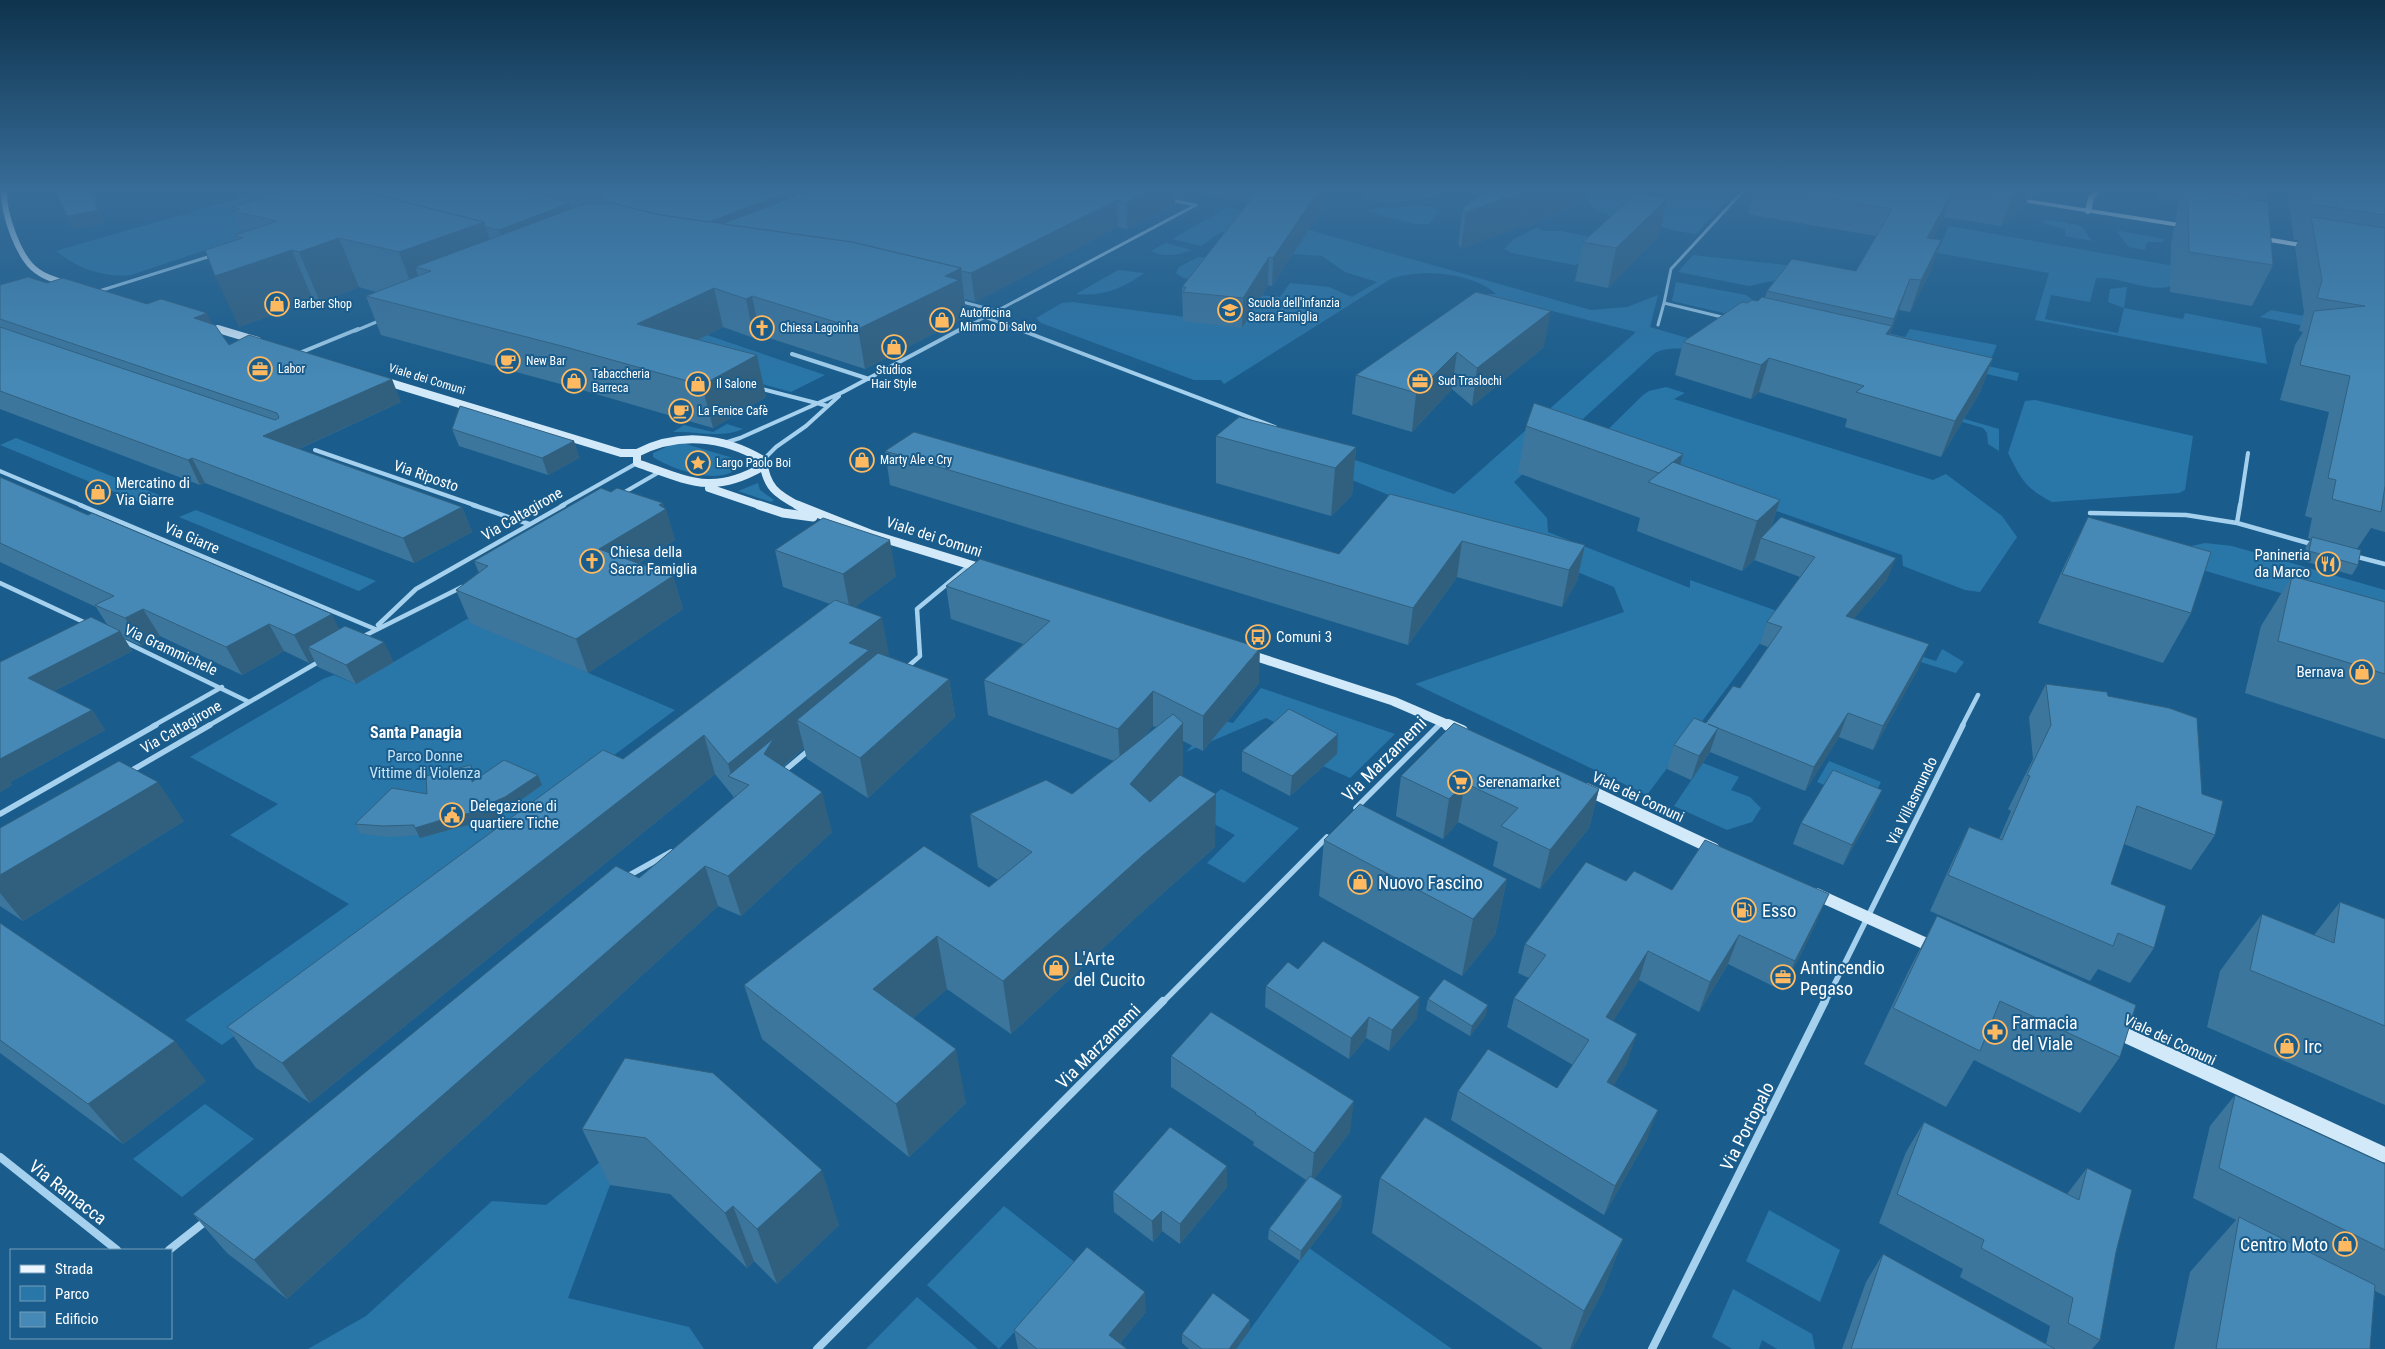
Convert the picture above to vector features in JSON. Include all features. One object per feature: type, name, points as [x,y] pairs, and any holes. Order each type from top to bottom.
[{"type":"street","points":[[24,253],[31,266],[53,278],[78,286]]},
{"type":"street","points":[[96,292],[220,253]]},
{"type":"street","points":[[720,444],[740,438],[843,392],[1106,253]]},
{"type":"street","points":[[1658,325],[1671,269],[1686,253]]},
{"type":"street","points":[[36,282],[53,278]]},
{"type":"street","points":[[55,287],[69,284]]},
{"type":"street","points":[[87,289],[114,297]]},
{"type":"street","points":[[956,300],[997,311]]},
{"type":"street","points":[[1664,303],[1730,319]]},
{"type":"street","points":[[985,317],[1276,427]]},
{"type":"street","points":[[297,354],[387,318]]},
{"type":"street","points":[[200,323],[266,344]]},
{"type":"street","points":[[289,351],[306,356]]},
{"type":"street","points":[[792,354],[869,378]]},
{"type":"street","name":"Viale dei Comuni","points":[[370,376],[621,452],[638,454]]},
{"type":"street","points":[[749,386],[828,406]]},
{"type":"street","points":[[703,485],[719,485],[739,480],[764,463],[776,447],[806,426],[843,392]]},
{"type":"street","points":[[688,438],[743,450],[764,463],[771,487],[788,502],[826,519],[783,512],[637,463],[638,454],[656,443],[688,438]]},
{"type":"street","name":"Via Riposto","points":[[315,450],[529,524]]},
{"type":"street","points":[[2237,523],[2248,453]]},
{"type":"street","name":"Via Caltagirone","points":[[375,629],[416,589],[637,463]]},
{"type":"street","name":"Via Giarre","points":[[0,471],[375,629]]},
{"type":"street","points":[[615,498],[661,471]]},
{"type":"street","points":[[2090,513],[2186,515],[2237,523],[2320,546]]},
{"type":"street","name":"Viale dei Comuni","points":[[826,519],[998,573]]},
{"type":"street","points":[[2348,554],[2385,564]]},
{"type":"street","points":[[898,676],[920,656],[917,610],[971,565]]},
{"type":"street","points":[[0,583],[98,629]]},
{"type":"street","name":"Via Caltagirone","points":[[350,643],[465,586]]},
{"type":"street","name":"Via Grammichele","points":[[115,637],[250,702]]},
{"type":"street","points":[[1236,650],[1393,701],[1474,736]]},
{"type":"street","name":"Via Caltagirone","points":[[123,776],[325,658]]},
{"type":"street","points":[[0,814],[222,688]]},
{"type":"street","name":"Via Villasmundo","points":[[1869,917],[1978,695]]},
{"type":"street","name":"Via Marzamemi","points":[[1350,814],[1442,722]]},
{"type":"street","points":[[776,778],[814,746]]},
{"type":"street","name":"Viale dei Comuni","points":[[1579,786],[1729,856]]},
{"type":"street","name":"Via Marzamemi","points":[[817,1349],[1336,828]]},
{"type":"street","points":[[618,884],[674,850]]},
{"type":"street","points":[[1808,891],[1950,955]]},
{"type":"street","name":"Via Portopalo","points":[[1652,1349],[1869,917]]},
{"type":"street","name":"Viale dei Comuni","points":[[2103,1025],[2385,1155]]},
{"type":"street","name":"Via Ramacca","points":[[0,1157],[116,1249]]},
{"type":"street","points":[[170,1249],[214,1214]]},
{"type":"green space","points":[[59,253],[197,253],[131,275],[121,276],[101,273],[82,267]]},
{"type":"green space","points":[[1156,253],[1182,253],[1172,255]]},
{"type":"green space","points":[[1390,253],[1591,310],[1627,307],[1658,295],[1650,327],[1999,429],[1999,451],[1988,444],[1987,433],[1983,428],[1704,346],[1667,349],[1655,353],[1514,482],[1547,518],[1548,532],[1690,588],[1690,580],[1780,612],[1936,661],[1942,649],[1964,662],[1956,673],[1779,618],[1647,795],[1415,684],[1624,612],[1614,587],[1281,451],[1300,441],[1454,494],[1636,332],[1508,300],[1488,313],[1478,294],[1496,294],[1486,287],[1473,281],[1444,274],[1414,274],[1389,280],[1224,384],[1221,380],[1194,380],[1041,323],[1036,318],[1062,303],[1072,302],[1186,317],[1257,295],[1280,297],[1290,283],[1329,287],[1352,297],[1377,282],[1345,272],[1322,256],[1293,254]]},
{"type":"green space","points":[[1511,253],[1590,253],[1587,262],[1574,265]]},
{"type":"green space","points":[[1937,253],[2101,253],[2169,265],[2173,267],[2172,285],[2155,288],[2114,279],[2096,278],[2090,302],[2051,295],[2045,319],[2118,333],[2124,308],[2183,319],[2185,313],[2261,328],[2267,364],[2035,320],[2049,273]]},
{"type":"green space","points":[[1693,255],[1786,265],[1872,281],[1861,299],[1772,281],[1749,286],[1678,272]]},
{"type":"green space","points":[[1198,257],[1224,259],[1209,280],[1183,278],[1176,273],[1179,267]]},
{"type":"green space","points":[[1118,270],[1144,273],[1121,287],[1104,293],[1076,294]]},
{"type":"green space","points":[[1676,282],[1746,295],[1760,305],[1905,337],[1910,329],[1997,345],[1988,366],[2019,373],[2017,381],[1672,301]]},
{"type":"green space","points":[[2127,287],[2124,308],[2108,302],[2110,289]]},
{"type":"green space","points":[[2271,310],[2385,330],[2385,342],[2260,317]]},
{"type":"green space","points":[[707,335],[825,375],[791,392],[664,357]]},
{"type":"green space","points":[[1666,387],[1685,393],[1674,399],[1933,480],[1946,474],[2002,516],[2017,537],[1980,592],[1965,590],[1903,566],[1902,555],[1634,461],[1585,452],[1643,395],[1649,391]]},
{"type":"green space","points":[[2035,400],[2193,436],[2185,490],[2179,493],[2052,502],[2043,497],[2025,482],[2008,453],[2025,401]]},
{"type":"green space","points":[[727,424],[743,429],[726,434],[673,432],[684,425],[713,432]]},
{"type":"green space","points":[[16,438],[169,499],[151,507],[0,445]]},
{"type":"green space","points":[[673,444],[686,444],[736,459],[740,464],[733,471],[723,475],[711,476],[672,467],[653,457],[653,453]]},
{"type":"green space","points":[[758,483],[760,490],[774,500],[771,502],[738,491]]},
{"type":"green space","points":[[196,510],[376,581],[359,591],[179,517]]},
{"type":"green space","points":[[2205,543],[2232,546],[2385,590],[2385,624],[2182,564],[2178,549]]},
{"type":"green space","name":"Parco Donne Vittime di Violenza","points":[[467,619],[675,710],[222,1045],[185,1020],[349,904],[230,835],[278,804],[190,757],[323,679],[334,675],[356,684]]},
{"type":"green space","points":[[1261,688],[1395,734],[1350,778],[1323,766],[1336,754],[1266,718],[1186,752],[1216,719],[1233,723]]},
{"type":"green space","points":[[1829,761],[1881,782],[1870,803],[1817,782]]},
{"type":"green space","points":[[1703,763],[1739,777],[1731,790],[1750,797],[1761,808],[1752,822],[1727,830],[1674,806]]},
{"type":"green space","points":[[1221,789],[1299,828],[1244,883],[1207,863],[1235,835],[1193,813]]},
{"type":"green space","points":[[205,1104],[254,1139],[182,1197],[133,1159]]},
{"type":"green space","points":[[639,1131],[610,1185],[568,1298],[689,1327],[704,1349],[308,1349],[366,1316],[492,1201],[546,1205]]},
{"type":"green space","points":[[1004,1206],[1076,1263],[999,1349],[927,1285]]},
{"type":"green space","points":[[1769,1210],[1840,1250],[1820,1302],[1746,1261]]},
{"type":"green space","points":[[1309,1248],[1452,1349],[1236,1349]]},
{"type":"green space","points":[[1733,1289],[1812,1334],[1815,1349],[1777,1349],[1762,1340],[1759,1349],[1732,1349],[1712,1337]]},
{"type":"green space","points":[[917,1297],[978,1349],[866,1349]]},
{"type":"building","points":[[206,253],[283,253],[215,276]]},
{"type":"building","points":[[453,253],[898,253],[961,268],[945,276],[959,280],[858,329],[752,296],[746,299],[714,288],[637,324],[757,355],[702,385],[562,346],[366,296],[431,271],[415,267]]},
{"type":"building","points":[[898,253],[1011,253],[971,273],[961,271],[961,268]]},
{"type":"building","points":[[1209,253],[1276,253],[1273,258],[1269,257],[1243,298],[1183,292],[1186,287],[1182,287]]},
{"type":"building","points":[[1866,253],[1935,253],[1921,280],[1910,279],[1894,319],[1767,291],[1792,259],[1856,271]]},
{"type":"building","points":[[2195,253],[2272,253],[2273,265]]},
{"type":"building","points":[[2317,253],[2385,253],[2385,486],[2381,512],[2332,499],[2336,480],[2328,478],[2350,376],[2300,365],[2314,311],[2365,306],[2317,298],[2322,280]]},
{"type":"building","points":[[28,277],[47,283],[63,278],[147,304],[161,299],[207,313],[194,318],[215,325],[229,345],[249,335],[392,379],[263,436],[462,507],[403,538],[192,458],[188,460],[0,391],[0,327],[275,420],[279,418],[277,413],[0,319],[0,285]]},
{"type":"building","points":[[1476,292],[1551,311],[1477,368],[1457,352],[1416,393],[1356,375]]},
{"type":"building","points":[[1762,297],[1892,326],[1886,334],[1993,358],[1955,421],[1856,392],[1864,386],[1769,358],[1761,365],[1683,342],[1742,302],[1758,301]]},
{"type":"building","points":[[1534,403],[1683,454],[1659,473],[1526,426]]},
{"type":"building","points":[[460,406],[574,441],[542,458],[452,429]]},
{"type":"building","points":[[1239,417],[1356,447],[1335,468],[1216,436]]},
{"type":"building","points":[[914,432],[1339,554],[1390,494],[1585,545],[1569,570],[1462,541],[1413,608],[885,451]]},
{"type":"building","points":[[1673,462],[1780,500],[1757,521],[1648,482]]},
{"type":"building","points":[[0,477],[88,515],[92,513],[332,614],[294,635],[269,624],[226,647],[143,609],[125,618],[95,605],[114,596],[0,543]]},
{"type":"building","points":[[601,488],[611,492],[617,488],[663,503],[659,505],[666,509],[599,549],[673,576],[576,639],[456,590],[488,566],[474,561]]},
{"type":"building","points":[[1781,517],[1896,558],[1846,616],[1929,644],[1883,726],[1848,713],[1814,767],[1718,728],[1699,756],[1674,745],[1694,718],[1706,723],[1733,686],[1740,688],[1782,627],[1767,622],[1815,557],[1761,538]]},
{"type":"building","points":[[2088,517],[2211,552],[2191,613],[2062,574]]},
{"type":"building","points":[[823,518],[890,540],[843,574],[775,550]]},
{"type":"building","points":[[2312,537],[2361,550],[2358,565],[2309,551]]},
{"type":"building","points":[[980,559],[1260,648],[1203,716],[1153,691],[1118,729],[984,680],[1050,621],[946,586]]},
{"type":"building","points":[[2292,576],[2385,602],[2385,674],[2278,641]]},
{"type":"building","points":[[835,600],[882,617],[849,643],[869,650],[728,764],[704,735],[282,1063],[227,1027],[603,750],[623,759]]},
{"type":"building","points":[[91,617],[120,631],[28,678],[92,710],[0,759],[0,662]]},
{"type":"building","points":[[345,626],[384,642],[346,665],[308,647]]},
{"type":"building","points":[[878,653],[949,679],[860,758],[797,720]]},
{"type":"building","points":[[2046,684],[2107,692],[2108,696],[2169,708],[2197,718],[2202,794],[2223,801],[2215,835],[2137,806],[2111,884],[2166,906],[2154,948],[2118,933],[2113,946],[1948,875],[1969,827],[2002,840],[2030,776],[2027,775],[2051,725]]},
{"type":"building","points":[[1289,709],[1338,734],[1292,776],[1242,751]]},
{"type":"building","points":[[1173,714],[1183,723],[1130,784],[1150,802],[1180,775],[1216,794],[1142,856],[1003,981],[937,936],[873,989],[956,1049],[896,1104],[744,985],[924,846],[989,887],[1032,852],[970,814],[1046,780],[1072,794]]},
{"type":"building","points":[[1454,723],[1599,789],[1550,850],[1501,826],[1518,808],[1465,783],[1449,799],[1401,776]]},
{"type":"building","points":[[774,738],[764,754],[822,792],[728,876],[705,866],[254,1260],[193,1214],[616,866],[639,878],[749,785],[728,776]]},
{"type":"building","points":[[504,760],[538,775],[505,797],[491,803],[499,805],[499,807],[451,817],[415,828],[414,825],[383,826],[355,824],[392,788],[427,794],[426,776],[471,765],[472,782]]},
{"type":"building","points":[[119,761],[158,782],[0,875],[0,828]]},
{"type":"building","points":[[1833,770],[1882,790],[1852,845],[1801,823]]},
{"type":"building","points":[[1360,804],[1507,879],[1473,919],[1324,840]]},
{"type":"building","points":[[1705,840],[1829,894],[1795,961],[1739,935],[1710,982],[1648,951],[1606,1017],[1637,1034],[1607,1082],[1658,1110],[1615,1186],[1458,1091],[1488,1049],[1557,1088],[1589,1040],[1514,998],[1546,955],[1525,944],[1586,862],[1626,881],[1634,871],[1672,890]]},
{"type":"building","points":[[2340,902],[2385,919],[2385,1026],[2250,970],[2262,914],[2334,943]]},
{"type":"building","points":[[1937,916],[2136,1005],[2120,1057],[2000,1001],[1980,1051],[1893,1008]]},
{"type":"building","points":[[0,923],[175,1041],[88,1104],[0,1040]]},
{"type":"building","points":[[1323,941],[1420,997],[1392,1030],[1369,1017],[1351,1038],[1266,986],[1288,962],[1298,969]]},
{"type":"building","points":[[1444,979],[1488,1005],[1472,1026],[1428,999]]},
{"type":"building","points":[[1211,1012],[1354,1101],[1314,1153],[1171,1056]]},
{"type":"building","points":[[625,1058],[713,1073],[822,1170],[757,1229],[733,1206],[725,1213],[646,1138],[582,1129]]},
{"type":"building","points":[[2235,1095],[2385,1164],[2385,1250],[2219,1168]]},
{"type":"building","points":[[1425,1117],[1623,1239],[1584,1311],[1380,1178]]},
{"type":"building","points":[[1924,1122],[2079,1200],[2087,1168],[2132,1190],[2116,1252],[2100,1340],[2068,1323],[2073,1298],[1981,1248],[1984,1240],[1897,1194]]},
{"type":"building","points":[[1170,1127],[1227,1166],[1180,1224],[1162,1211],[1152,1221],[1113,1192]]},
{"type":"building","points":[[1310,1176],[1342,1196],[1301,1251],[1269,1229]]},
{"type":"building","points":[[2239,1217],[2375,1285],[2370,1349],[2216,1349]]},
{"type":"building","points":[[1087,1247],[1145,1292],[1109,1335],[1127,1349],[1037,1349],[1014,1330]]},
{"type":"building","points":[[1883,1254],[2055,1349],[1851,1349]]},
{"type":"building","points":[[1213,1293],[1250,1320],[1229,1349],[1202,1349],[1182,1334]]},
{"type":"place","name":"Barber Shop","points":[[277,304]]},
{"type":"place","name":"Scuola dell'infanzia Sacra Famiglia","points":[[1230,310]]},
{"type":"place","name":"Autofficina Mimmo Di Salvo","points":[[942,320]]},
{"type":"place","name":"Chiesa Lagoinha","points":[[762,328]]},
{"type":"place","name":"Studios Hair Style","points":[[894,347]]},
{"type":"place","name":"New Bar","points":[[508,361]]},
{"type":"place","name":"Labor","points":[[260,369]]},
{"type":"place","name":"Tabaccheria Barreca","points":[[574,381]]},
{"type":"place","name":"Sud Traslochi","points":[[1420,381]]},
{"type":"place","name":"Il Salone","points":[[698,384]]},
{"type":"place","name":"La Fenice Cafè","points":[[681,411]]},
{"type":"place","name":"Marty Ale e Cry","points":[[862,460]]},
{"type":"place","name":"Largo Paolo Boi","points":[[698,463]]},
{"type":"place","name":"Mercatino di Via Giarre","points":[[98,492]]},
{"type":"place","name":"Chiesa della Sacra Famiglia","points":[[592,561]]},
{"type":"place","name":"Panineria da Marco","points":[[2328,564]]},
{"type":"place","name":"Comuni 3","points":[[1258,637]]},
{"type":"place","name":"Bernava","points":[[2362,672]]},
{"type":"place","name":"Serenamarket","points":[[1460,782]]},
{"type":"place","name":"Delegazione di quartiere Tiche","points":[[452,815]]},
{"type":"place","name":"Nuovo Fascino","points":[[1360,882]]},
{"type":"place","name":"Esso","points":[[1744,910]]},
{"type":"place","name":"L'Arte del Cucito","points":[[1056,968]]},
{"type":"place","name":"Antincendio Pegaso","points":[[1783,977]]},
{"type":"place","name":"Farmacia del Viale","points":[[1995,1032]]},
{"type":"place","name":"Irc","points":[[2287,1046]]},
{"type":"place","name":"Centro Moto","points":[[2345,1244]]},
{"type":"district","name":"Santa Panagia","points":[[416,732]]}]
